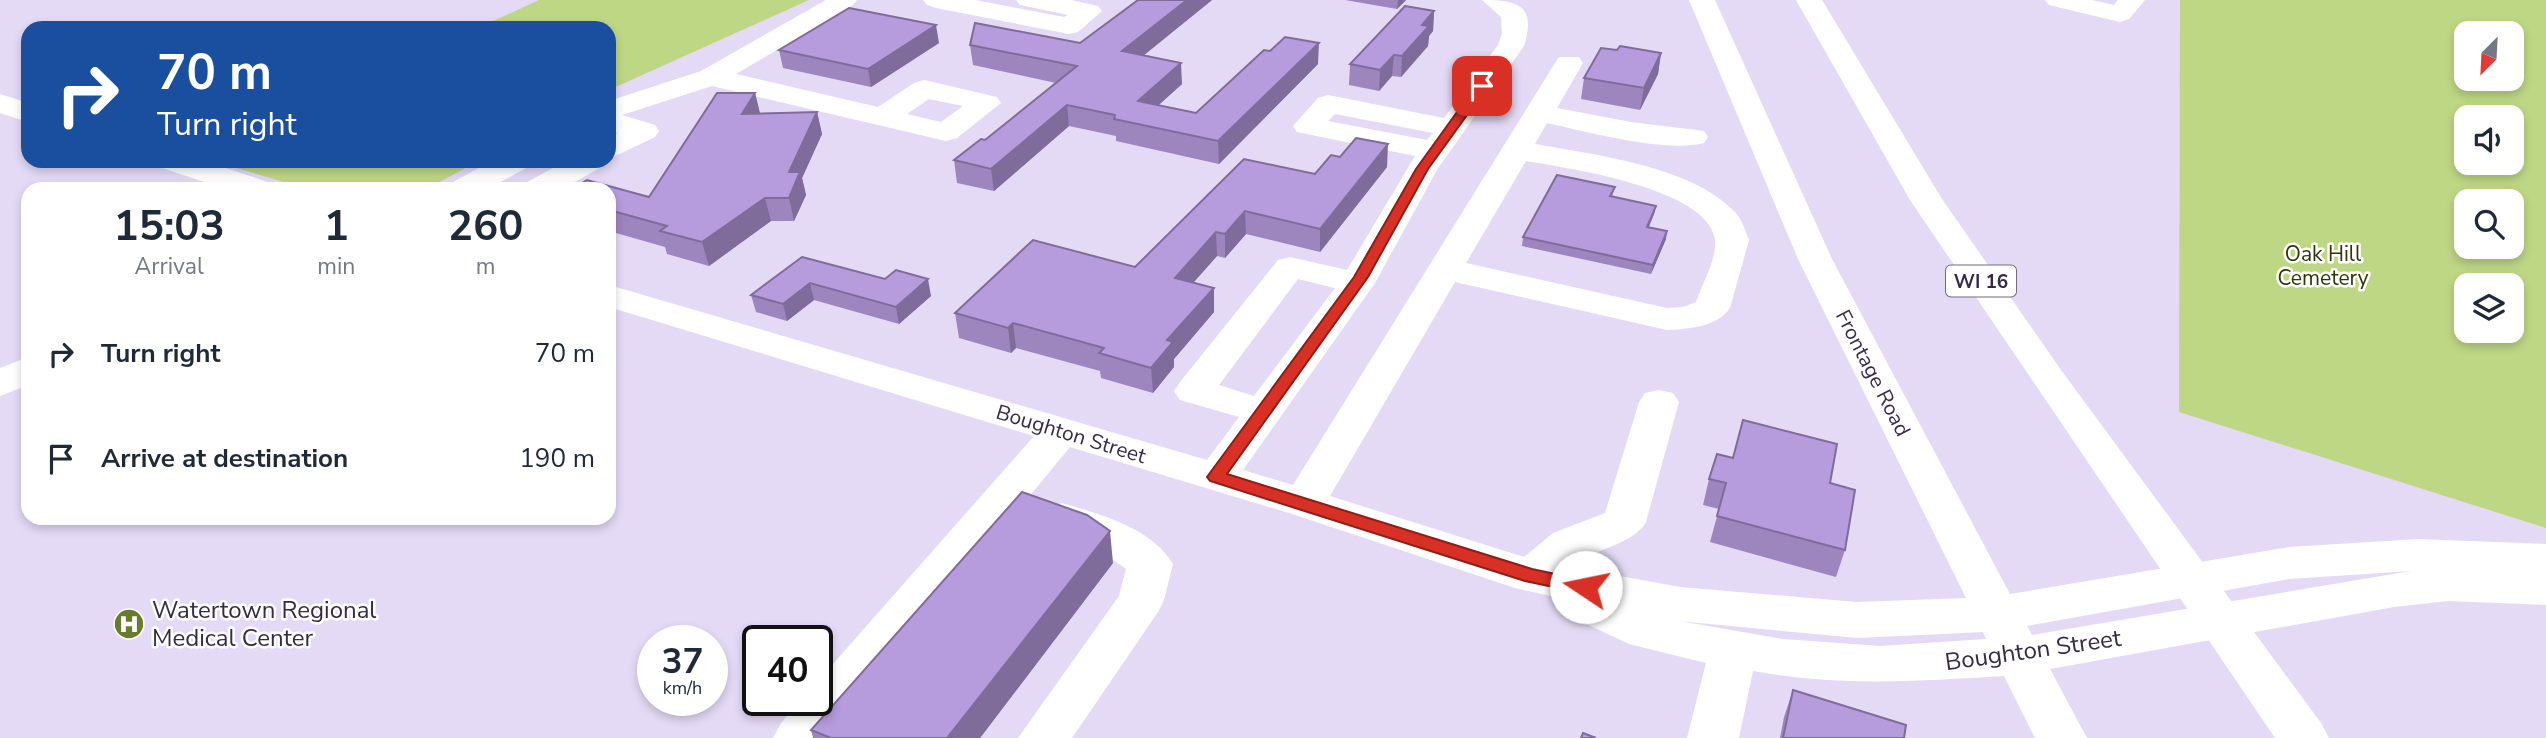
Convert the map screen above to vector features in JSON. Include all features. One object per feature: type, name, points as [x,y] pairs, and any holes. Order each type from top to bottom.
[{"type":"main road","points":[[616,108],[711,77],[844,0]]},
{"type":"main road","points":[[936,0],[1010,6],[1069,26],[1089,11],[1029,0]]},
{"type":"main road","points":[[1216,477],[1357,283],[1443,140],[1511,46],[1516,34],[1514,15],[1495,0]]},
{"type":"main road","name":"Frontage Road","points":[[1702,0],[1815,260],[2061,738]]},
{"type":"main road","name":"WI 16","points":[[1809,0],[1926,200],[2169,551],[2303,738]]},
{"type":"main road","points":[[2058,0],[2120,14],[2132,0]]},
{"type":"main road","points":[[1304,503],[1569,63]]},
{"type":"main road","points":[[711,77],[883,117]]},
{"type":"main road","points":[[0,103],[21,110]]},
{"type":"main road","points":[[1539,113],[1631,131],[1693,137]]},
{"type":"main road","points":[[616,123],[644,131],[616,146]]},
{"type":"main road","points":[[1445,269],[1667,319],[1689,318],[1712,308],[1732,241],[1728,226],[1708,206],[1661,180],[1517,150]]},
{"type":"main road","points":[[194,168],[236,182]]},
{"type":"main road","points":[[477,182],[502,168]]},
{"type":"main road","points":[[551,182],[576,168]]},
{"type":"main road","points":[[1264,411],[1194,391],[1290,267],[1357,283]]},
{"type":"main road","name":"Boughton Street","points":[[616,298],[1304,503],[1531,576],[1680,604],[1789,616],[1912,620],[1995,614],[2322,559],[2435,554],[2546,560]]},
{"type":"main road","points":[[0,384],[21,373]]},
{"type":"main road","points":[[1531,576],[1569,544],[1624,522],[1659,402]]},
{"type":"main road","points":[[799,738],[1060,431]]},
{"type":"main road","points":[[1003,498],[1108,534],[1150,564],[1141,600],[1044,738]]},
{"type":"main road","name":"Boughton Street","points":[[1531,576],[1611,617],[1646,631],[1783,658],[1880,665],[2017,656],[2394,590],[2448,584],[2546,588]]},
{"type":"main road","points":[[1713,738],[1733,650]]},
{"type":"green space","points":[[539,0],[809,0],[616,87],[616,21],[493,21]]},
{"type":"green space","name":"Oak Hill Cemetery","points":[[2180,0],[2546,0],[2546,528],[2179,412]]},
{"type":"green space","points":[[236,168],[465,168],[440,182],[284,182]]},
{"type":"building","points":[[1138,0],[1187,0],[1122,51],[1181,63],[1138,101],[1196,113],[1264,50],[1270,51],[1285,37],[1319,43],[1218,141],[1114,119],[1115,115],[1067,105],[991,169],[954,160],[981,139],[985,140],[1077,66],[970,45],[975,23],[1080,43]]},
{"type":"building","points":[[1405,6],[1434,11],[1422,25],[1429,26],[1402,56],[1394,55],[1380,70],[1350,64]]},
{"type":"building","points":[[849,8],[936,25],[868,69],[779,50]]},
{"type":"building","points":[[1620,46],[1661,53],[1644,88],[1584,78],[1601,48],[1617,50]]},
{"type":"building","points":[[717,93],[755,93],[742,114],[817,112],[789,172],[800,172],[789,198],[765,198],[702,242],[660,231],[667,226],[616,212],[616,188],[649,197]]},
{"type":"building","points":[[1356,138],[1388,144],[1320,229],[1245,211],[1225,234],[1216,232],[1175,278],[1214,288],[1167,340],[1173,342],[1151,368],[1099,353],[1104,348],[1013,323],[1008,328],[955,313],[1033,240],[1135,267],[1244,159],[1315,174],[1331,155],[1340,157]]},
{"type":"building","points":[[1557,175],[1615,187],[1610,196],[1656,206],[1647,227],[1667,231],[1653,265],[1523,237]]},
{"type":"building","points":[[802,257],[885,279],[896,270],[928,279],[896,307],[810,283],[783,304],[751,295]]},
{"type":"building","points":[[1743,420],[1837,444],[1830,483],[1855,490],[1845,550],[1717,516],[1726,483],[1709,479],[1717,454],[1733,458]]},
{"type":"building","points":[[1022,492],[1087,515],[1110,531],[947,738],[831,738],[811,730],[823,716],[833,716],[833,705]]},
{"type":"building","points":[[1793,690],[1906,725],[1904,738],[1783,738]]},
{"type":"building","points":[[1583,733],[1596,738],[1581,738]]},
{"type":"place","name":"Watertown Regional Medical Center","points":[[129,624]]},
{"type":"route","points":[[1482,86],[1422,169],[1361,277],[1216,477],[1531,576],[1586,587]]}]
